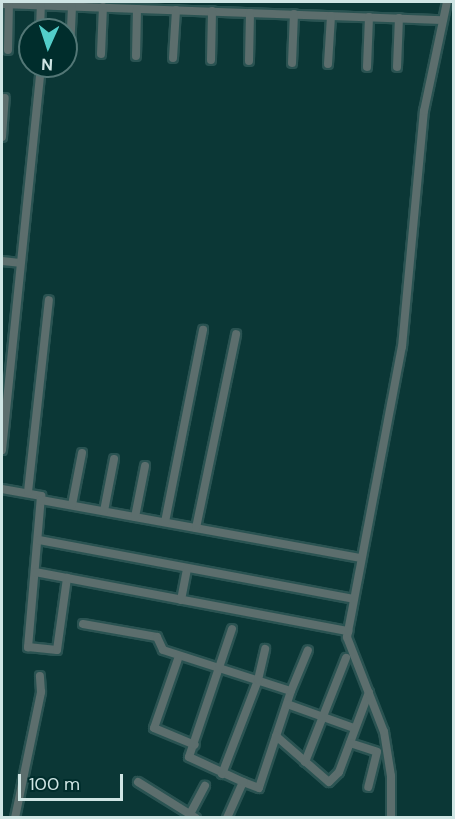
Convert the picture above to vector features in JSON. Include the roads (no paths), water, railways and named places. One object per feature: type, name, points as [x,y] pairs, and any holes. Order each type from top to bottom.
[{"type":"street","points":[[391,818],[390,763],[369,692],[351,652],[348,631],[402,346],[424,111],[447,2]]},
{"type":"street","points":[[8,50],[5,4],[442,20]]},
{"type":"street","points":[[40,18],[41,5]]},
{"type":"street","points":[[71,18],[72,6]]},
{"type":"street","points":[[101,54],[103,7]]},
{"type":"street","points":[[136,56],[137,9]]},
{"type":"street","points":[[173,58],[176,10]]},
{"type":"street","points":[[211,60],[212,11]]},
{"type":"street","points":[[249,61],[250,13]]},
{"type":"street","points":[[292,63],[294,14]]},
{"type":"street","points":[[328,64],[331,16]]},
{"type":"street","points":[[367,67],[369,17]]},
{"type":"street","points":[[397,67],[399,18]]},
{"type":"street","points":[[2,450],[39,78]]},
{"type":"street","points":[[2,137],[6,98]]},
{"type":"street","points":[[2,261],[20,263]]},
{"type":"street","points":[[28,492],[49,300]]},
{"type":"street","points":[[165,522],[203,330]]},
{"type":"street","points":[[196,528],[236,334]]},
{"type":"street","points":[[72,505],[82,453]]},
{"type":"street","points":[[104,511],[114,459]]},
{"type":"street","points":[[135,517],[145,466]]},
{"type":"street","points":[[2,489],[39,494],[41,500],[39,540],[26,645],[52,652],[58,646],[67,579]]},
{"type":"street","points":[[41,500],[360,558]]},
{"type":"street","points":[[39,540],[354,599]]},
{"type":"street","points":[[181,600],[187,568]]},
{"type":"street","points":[[35,573],[348,631]]},
{"type":"street","points":[[83,624],[157,637],[161,649],[291,691]]},
{"type":"street","points":[[232,629],[189,760],[259,788],[291,691],[308,650]]},
{"type":"street","points":[[222,774],[258,680],[264,649]]},
{"type":"street","points":[[179,656],[154,728],[195,745]]},
{"type":"street","points":[[304,762],[346,658]]},
{"type":"street","points":[[15,818],[41,692],[40,676]]},
{"type":"street","points":[[276,736],[329,782],[339,772],[369,692]]},
{"type":"street","points":[[287,704],[354,728]]},
{"type":"street","points":[[350,743],[378,755],[368,787]]},
{"type":"street","points":[[138,782],[193,816],[205,786]]},
{"type":"street","points":[[227,818],[243,783]]}]
